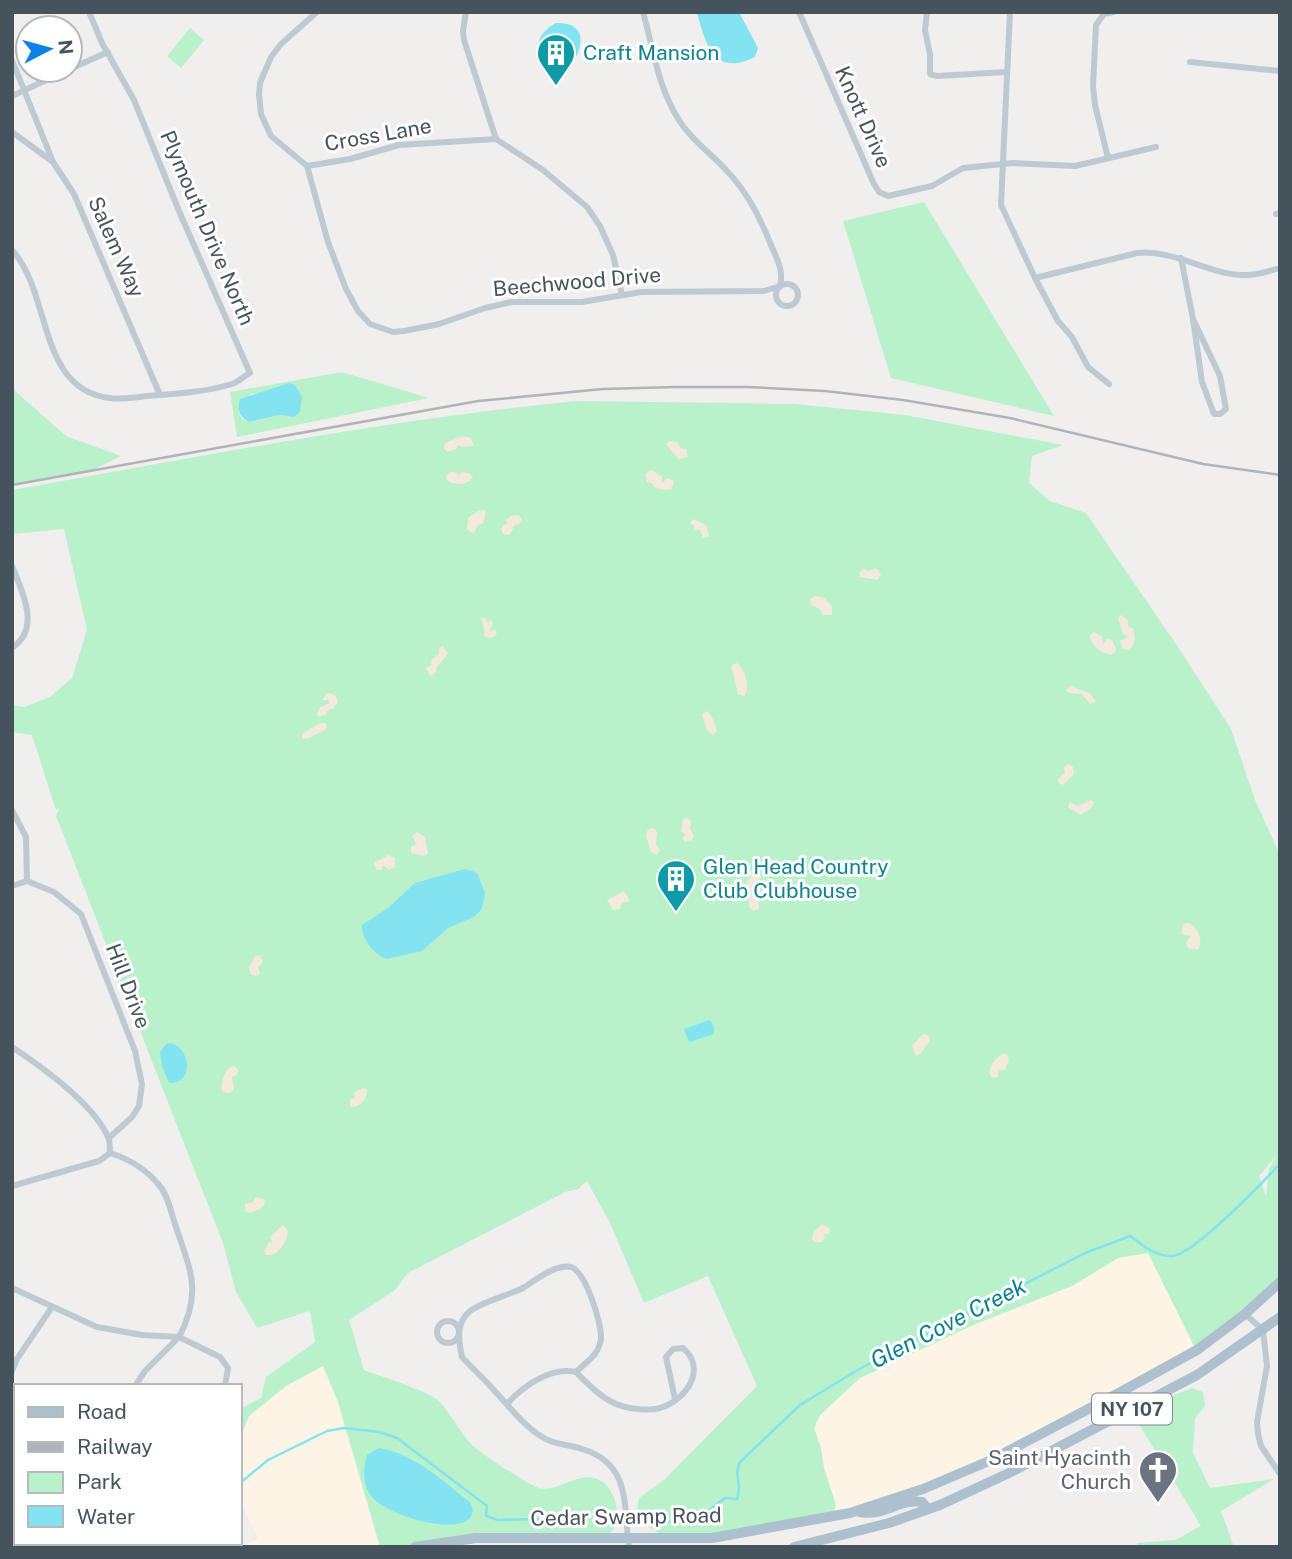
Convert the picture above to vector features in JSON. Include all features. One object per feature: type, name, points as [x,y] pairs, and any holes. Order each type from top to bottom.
[{"type":"main road","name":"Cedar Swamp Road","points":[[415,1547],[476,1538],[628,1542],[712,1538],[857,1511],[923,1489],[1030,1440],[1196,1350],[1245,1314],[1280,1282]]},
{"type":"main road","name":"NY 107","points":[[794,1547],[848,1535],[928,1509],[1039,1458],[1196,1375],[1280,1317]]},
{"type":"main road","points":[[1030,1440],[1039,1458]]},
{"type":"main road","points":[[857,1511],[872,1514],[914,1500],[922,1502],[928,1509]]},
{"type":"street","name":"Plymouth Drive North","points":[[89,12],[134,100],[250,373],[235,383],[160,395]]},
{"type":"street","points":[[307,166],[271,136],[261,114],[259,94],[263,74],[271,57],[281,44],[317,12]]},
{"type":"street","points":[[466,12],[464,40],[496,139],[543,170],[587,207],[610,247],[622,295]]},
{"type":"street","name":"Beechwood Drive","points":[[307,166],[328,242],[346,289],[363,318],[379,328],[393,332],[421,329],[512,302],[582,302],[622,295],[679,291],[764,291],[780,286],[782,273],[779,264],[762,223],[745,192],[729,172],[685,129],[673,111],[662,84],[643,12]]},
{"type":"street","name":"Knott Drive","points":[[799,12],[873,184],[879,192],[888,197],[898,196],[932,186],[957,169],[1002,165]]},
{"type":"street","points":[[927,12],[925,30],[930,55],[930,74],[937,76],[1007,72]]},
{"type":"street","points":[[1010,12],[1001,205],[1058,321],[1072,337],[1088,367],[1109,384]]},
{"type":"street","points":[[1108,158],[1093,86],[1096,24],[1104,14],[1114,12]]},
{"type":"street","points":[[84,63],[108,52]]},
{"type":"street","points":[[12,60],[52,162]]},
{"type":"street","points":[[1190,62],[1280,71]]},
{"type":"street","points":[[12,96],[38,84]]},
{"type":"street","name":"Salem Way","points":[[12,132],[52,162],[74,194],[160,395]]},
{"type":"street","name":"Cross Lane","points":[[307,166],[350,159],[399,145],[496,139]]},
{"type":"street","points":[[1002,165],[1013,163],[1075,166],[1156,148]]},
{"type":"street","points":[[12,250],[32,284],[52,349],[79,387],[85,392],[110,398],[160,395]]},
{"type":"street","points":[[1035,278],[1152,251],[1247,275],[1280,268]]},
{"type":"street","points":[[1181,258],[1202,382],[1213,414],[1220,414],[1226,409],[1220,376],[1193,319]]},
{"type":"street","points":[[12,566],[29,624],[27,634],[12,648]]},
{"type":"street","points":[[12,810],[26,837],[27,881],[12,886]]},
{"type":"street","name":"Hill Drive","points":[[27,881],[54,892],[81,914],[135,1051],[142,1084],[139,1106],[132,1117],[109,1138]]},
{"type":"street","points":[[12,1047],[59,1081],[81,1102],[109,1138],[110,1153]]},
{"type":"street","points":[[12,1186],[99,1161],[110,1153]]},
{"type":"street","points":[[110,1153],[125,1158],[145,1171],[163,1190],[193,1281],[188,1319],[179,1337],[145,1371],[136,1384]]},
{"type":"street","points":[[507,1404],[521,1390],[538,1380],[560,1372],[576,1372],[596,1355],[601,1339],[595,1310],[579,1272],[569,1266],[556,1269],[469,1312],[460,1326],[462,1357],[523,1423],[545,1439],[598,1456],[615,1471],[622,1483],[628,1542]]},
{"type":"street","points":[[12,1288],[97,1327],[142,1335],[179,1337],[220,1357],[226,1363],[228,1368],[225,1384]]},
{"type":"street","points":[[12,1371],[21,1352],[52,1307]]},
{"type":"street","points":[[1245,1314],[1263,1330],[1267,1366],[1257,1422],[1258,1434],[1261,1446],[1280,1474]]},
{"type":"street","points":[[576,1372],[599,1394],[623,1406],[658,1408],[675,1399],[693,1381],[693,1361],[683,1348],[673,1349],[666,1357],[675,1399]]},
{"type":"shaded area","points":[[1148,1252],[1196,1350],[935,1487],[827,1514],[836,1505],[814,1428],[820,1415],[860,1378],[973,1325],[1072,1286],[1118,1258]]},
{"type":"shaded area","points":[[323,1365],[338,1402],[380,1547],[242,1547],[258,1538],[242,1504],[242,1433],[249,1416],[286,1386]]},
{"type":"green space","points":[[190,28],[204,40],[181,68],[167,56]]},
{"type":"green space","points":[[924,202],[1054,416],[891,378],[843,221]]},
{"type":"green space","points":[[342,372],[429,398],[237,437],[230,392]],"holes":[[[260,393],[294,417],[280,415],[249,422],[242,419],[239,412],[251,394]]]},
{"type":"green space","points":[[12,384],[16,392],[66,436],[121,456],[93,470],[12,485]]},
{"type":"green space","points":[[577,401],[795,404],[905,415],[1063,445],[1032,456],[1029,483],[1050,501],[1086,513],[1178,647],[1231,729],[1255,800],[1280,855],[1280,1279],[1196,1350],[1148,1253],[1118,1258],[1072,1286],[973,1325],[860,1378],[820,1415],[814,1428],[836,1505],[834,1512],[711,1535],[659,1533],[642,1523],[637,1509],[639,1498],[664,1480],[757,1386],[708,1276],[644,1303],[611,1225],[587,1181],[578,1189],[565,1192],[408,1273],[395,1290],[349,1320],[364,1370],[415,1388],[439,1401],[471,1444],[504,1468],[539,1488],[547,1489],[586,1477],[606,1485],[614,1498],[617,1514],[617,1521],[610,1533],[600,1538],[476,1538],[411,1547],[380,1547],[338,1402],[323,1366],[286,1386],[249,1416],[242,1433],[242,1408],[261,1398],[266,1377],[315,1342],[310,1311],[257,1328],[236,1292],[223,1243],[56,816],[59,808],[56,810],[32,735],[12,732],[12,705],[24,707],[50,697],[72,678],[87,630],[64,529],[12,534],[12,490],[435,418]],"holes":[[[1276,1156],[1269,1169],[1266,1197],[1259,1176]],[[388,1450],[441,1480],[470,1502],[471,1516],[466,1521],[434,1524]]]},
{"type":"green space","points":[[1192,1388],[1203,1392],[1205,1406],[1195,1418],[1193,1453],[1210,1488],[1274,1479],[1221,1511],[1234,1547],[1137,1547],[1137,1543],[1175,1540],[1201,1526],[1131,1411]]},
{"type":"green space","points":[[12,1533],[14,1545],[115,1545],[114,1547],[12,1547]]},
{"type":"sand","points":[[463,436],[471,438],[474,446],[458,445],[456,449],[448,452],[444,449],[445,443]]},
{"type":"sand","points":[[670,441],[677,442],[681,448],[686,449],[688,457],[678,459],[666,444]]},
{"type":"sand","points":[[651,470],[662,476],[662,484],[667,478],[674,481],[672,489],[663,490],[647,482],[645,474]]},
{"type":"sand","points":[[453,471],[459,475],[462,472],[469,473],[473,477],[465,483],[454,483],[447,480],[446,476]]},
{"type":"sand","points":[[478,511],[486,512],[483,523],[477,526],[474,533],[470,532],[467,529],[468,518]]},
{"type":"sand","points":[[519,515],[522,521],[514,526],[510,535],[503,534],[501,529],[507,524],[506,520]]},
{"type":"sand","points":[[693,519],[706,525],[709,536],[703,538],[700,530],[694,530],[690,523]]},
{"type":"sand","points":[[876,568],[881,574],[878,580],[859,577],[863,569],[869,571]]},
{"type":"sand","points":[[816,596],[824,598],[832,606],[832,615],[823,615],[820,609],[811,605],[810,599]]},
{"type":"sand","points":[[1121,615],[1128,620],[1128,626],[1133,629],[1135,638],[1132,647],[1127,650],[1123,649],[1120,641],[1128,637],[1123,634],[1118,618]]},
{"type":"sand","points":[[485,617],[487,622],[492,621],[493,624],[489,632],[495,629],[497,632],[490,638],[484,636],[481,619]]},
{"type":"sand","points":[[1094,632],[1102,636],[1103,644],[1107,639],[1112,640],[1116,649],[1114,654],[1106,653],[1095,646],[1090,635]]},
{"type":"sand","points":[[443,646],[448,654],[436,672],[430,676],[426,668],[432,665],[431,660],[439,654],[439,648]]},
{"type":"sand","points":[[737,663],[747,682],[744,696],[738,694],[732,668],[732,665]]},
{"type":"sand","points":[[1070,686],[1090,693],[1096,702],[1090,704],[1082,694],[1068,693],[1066,690]]},
{"type":"sand","points":[[327,693],[335,695],[338,702],[333,709],[319,717],[317,714],[320,707],[330,703],[328,700],[322,700]]},
{"type":"sand","points":[[707,711],[717,732],[713,735],[707,730],[702,714]]},
{"type":"sand","points":[[320,723],[326,723],[327,729],[302,739],[302,734]]},
{"type":"sand","points":[[1068,764],[1073,767],[1074,774],[1063,785],[1058,779],[1065,773],[1064,767]]},
{"type":"sand","points":[[1091,800],[1094,802],[1093,806],[1081,815],[1068,807],[1070,802],[1078,806]]},
{"type":"sand","points":[[683,819],[691,821],[690,829],[694,836],[692,840],[685,842],[685,834],[681,831]]},
{"type":"sand","points":[[654,828],[657,832],[656,845],[660,850],[657,855],[651,852],[646,836],[648,829]]},
{"type":"sand","points":[[417,832],[425,837],[428,854],[424,856],[411,853],[411,846],[417,845],[412,836]]},
{"type":"sand","points":[[389,855],[395,858],[395,867],[389,870],[383,865],[382,870],[377,870],[375,862]]},
{"type":"sand","points":[[755,869],[761,876],[761,893],[758,898],[759,908],[754,911],[749,907],[748,894],[754,890],[745,887],[747,880],[751,878],[748,872]]},
{"type":"sand","points":[[624,891],[630,901],[622,903],[620,909],[613,910],[607,900]]},
{"type":"sand","points":[[1188,923],[1195,927],[1199,934],[1198,950],[1188,948],[1186,942],[1191,936],[1181,934],[1183,924]]},
{"type":"sand","points":[[256,955],[261,956],[263,962],[258,967],[260,974],[256,976],[251,975],[249,968]]},
{"type":"sand","points":[[923,1034],[928,1035],[930,1041],[916,1056],[912,1046]]},
{"type":"sand","points":[[1003,1054],[1007,1054],[1009,1061],[1005,1070],[998,1070],[998,1077],[992,1078],[989,1073],[991,1067]]},
{"type":"sand","points":[[234,1065],[238,1070],[237,1075],[232,1077],[234,1088],[232,1092],[226,1093],[222,1091],[223,1080],[228,1069]]},
{"type":"sand","points":[[364,1088],[367,1093],[364,1100],[357,1106],[350,1107],[350,1099],[355,1098],[354,1092]]},
{"type":"sand","points":[[256,1197],[264,1199],[265,1204],[250,1213],[245,1211],[245,1204],[253,1202]]},
{"type":"sand","points":[[822,1224],[829,1228],[830,1232],[823,1234],[825,1238],[822,1242],[815,1242],[812,1239],[813,1233]]},
{"type":"sand","points":[[283,1225],[288,1231],[284,1244],[279,1251],[267,1255],[264,1251],[269,1242],[273,1243],[270,1237]]},
{"type":"water","points":[[739,12],[758,48],[755,57],[741,62],[721,61],[714,55],[704,37],[697,13]]},
{"type":"water","points":[[556,23],[571,25],[579,32],[580,43],[576,57],[568,60],[548,59],[540,49],[542,34]]},
{"type":"water","points":[[289,383],[295,385],[302,397],[300,412],[294,417],[280,415],[249,422],[241,415],[240,399]]},
{"type":"water","points":[[465,869],[478,875],[485,893],[482,909],[474,917],[448,928],[422,951],[387,959],[370,946],[362,925],[388,908],[415,883]]},
{"type":"water","points":[[710,1020],[714,1034],[689,1042],[684,1029]]},
{"type":"water","points":[[167,1043],[175,1044],[185,1055],[186,1071],[178,1082],[169,1083],[162,1066],[160,1052]]},
{"type":"water","points":[[379,1448],[405,1456],[439,1477],[470,1502],[473,1510],[470,1518],[462,1523],[435,1524],[405,1516],[379,1504],[369,1492],[364,1471],[367,1455]]},
{"type":"waterway","name":"Glen Cove Creek","points":[[642,1523],[695,1521],[725,1498],[737,1499],[737,1472],[740,1462],[800,1405],[861,1368],[1085,1253],[1130,1236],[1161,1255],[1173,1256],[1183,1252],[1228,1216],[1280,1164]]},
{"type":"waterway","name":"Glen Cove Creek","points":[[242,1481],[268,1460],[327,1431],[344,1428],[379,1432],[397,1438],[487,1506],[486,1516],[498,1520],[574,1518]]},
{"type":"railway","points":[[12,485],[478,401],[603,389],[675,387],[825,391],[903,400],[1010,418],[1203,464],[1280,475]]},
{"type":"place","name":"Craft Mansion","points":[[556,87]]},
{"type":"place","name":"Glen Head Country Club Clubhouse","points":[[676,913]]},
{"type":"place","name":"Saint Hyacinth Church","points":[[1158,1504]]}]
